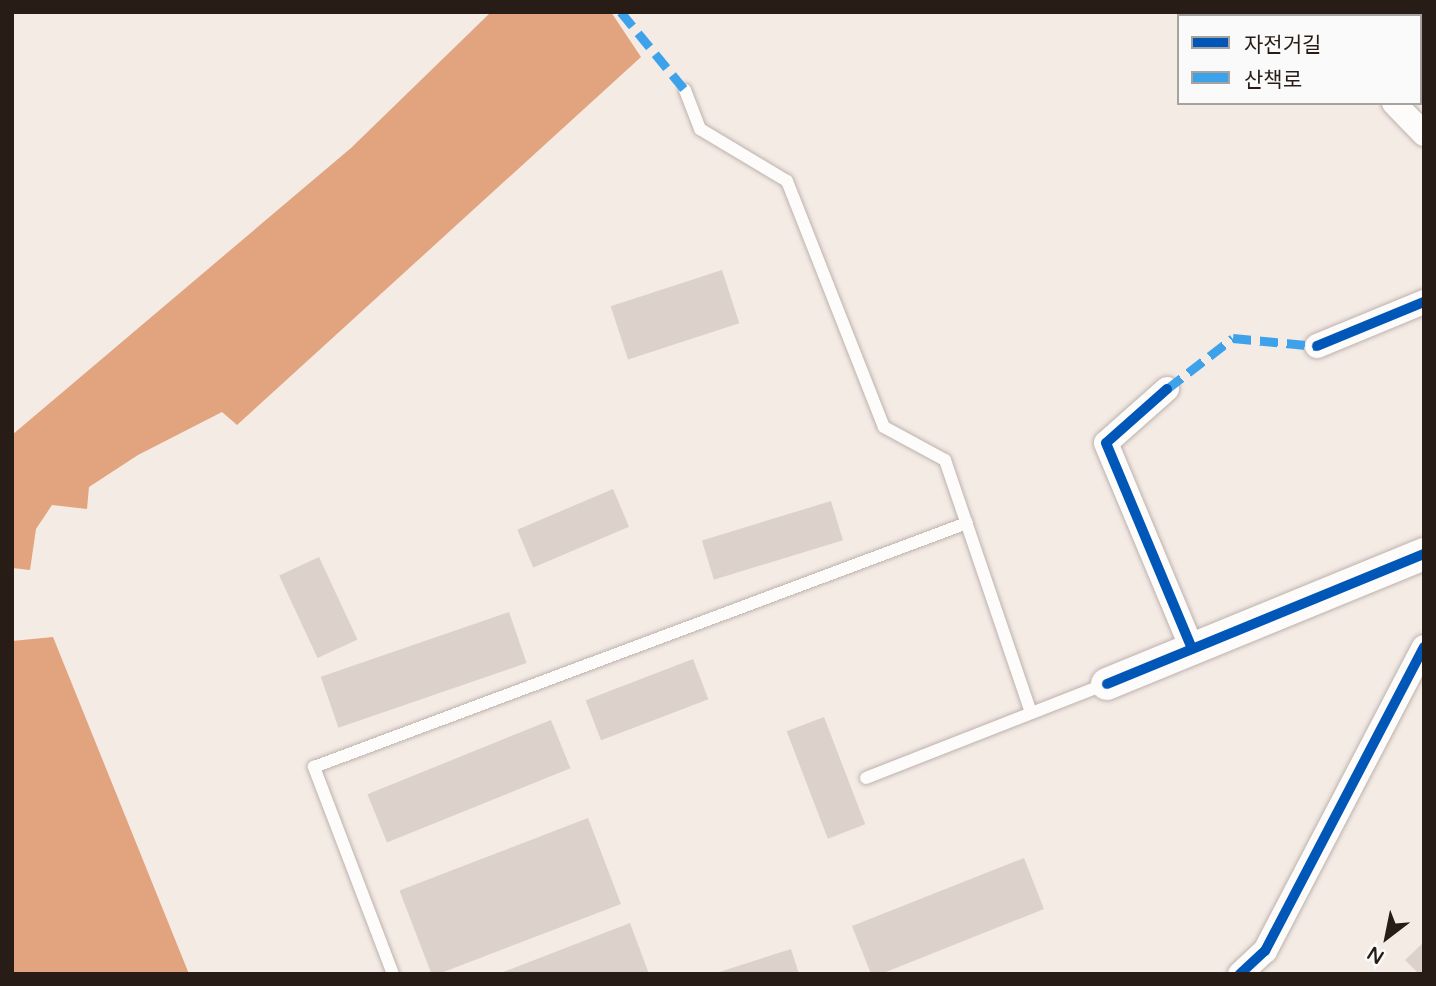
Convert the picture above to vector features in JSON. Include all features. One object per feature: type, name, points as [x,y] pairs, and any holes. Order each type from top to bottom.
[{"type":"street","points":[[1396,105],[1424,134]]},
{"type":"street","points":[[1317,346],[1424,302]]},
{"type":"street","points":[[1167,389],[1106,443],[1192,649]]},
{"type":"street","points":[[1107,684],[1424,554]]},
{"type":"street","points":[[1240,974],[1265,951],[1424,647]]},
{"type":"lane","points":[[685,90],[700,129],[787,181],[884,427],[945,460],[1030,710]]},
{"type":"lane","points":[[393,974],[314,767],[967,523]]},
{"type":"lane","points":[[866,778],[1030,710],[1107,684]]},
{"type":"shaded area","points":[[491,12],[611,12],[641,57],[237,425],[222,412],[138,455],[89,487],[87,509],[52,505],[36,529],[30,570],[12,568],[12,435],[351,148]]},
{"type":"shaded area","points":[[53,637],[189,974],[12,974],[12,641]]},
{"type":"building","points":[[722,270],[739,323],[628,359],[611,306]]},
{"type":"building","points":[[613,489],[629,527],[533,567],[517,530]]},
{"type":"building","points":[[831,501],[843,540],[714,580],[702,540]]},
{"type":"building","points":[[319,557],[357,639],[318,658],[279,576]]},
{"type":"building","points":[[509,612],[527,663],[338,728],[321,677]]},
{"type":"building","points":[[693,659],[708,699],[601,740],[586,700]]},
{"type":"building","points":[[824,717],[865,824],[828,839],[787,731]]},
{"type":"building","points":[[551,720],[570,768],[387,842],[367,794]]},
{"type":"building","points":[[588,818],[621,904],[438,974],[432,974],[399,890]]},
{"type":"building","points":[[1024,858],[1044,909],[881,974],[871,974],[852,926]]},
{"type":"building","points":[[630,923],[649,974],[498,974]]},
{"type":"building","points":[[1424,942],[1424,974],[1419,974],[1405,960]]},
{"type":"building","points":[[791,949],[799,974],[716,974],[716,973]]},
{"type":"marked path","points":[[621,12],[685,90]]},
{"type":"marked path","points":[[1167,389],[1233,338],[1317,346]]},
{"type":"cycle path","points":[[1317,346],[1424,302]]},
{"type":"cycle path","points":[[1167,389],[1106,443],[1192,649]]},
{"type":"cycle path","points":[[1107,684],[1424,554]]},
{"type":"cycle path","points":[[1240,974],[1265,951],[1424,647]]}]
